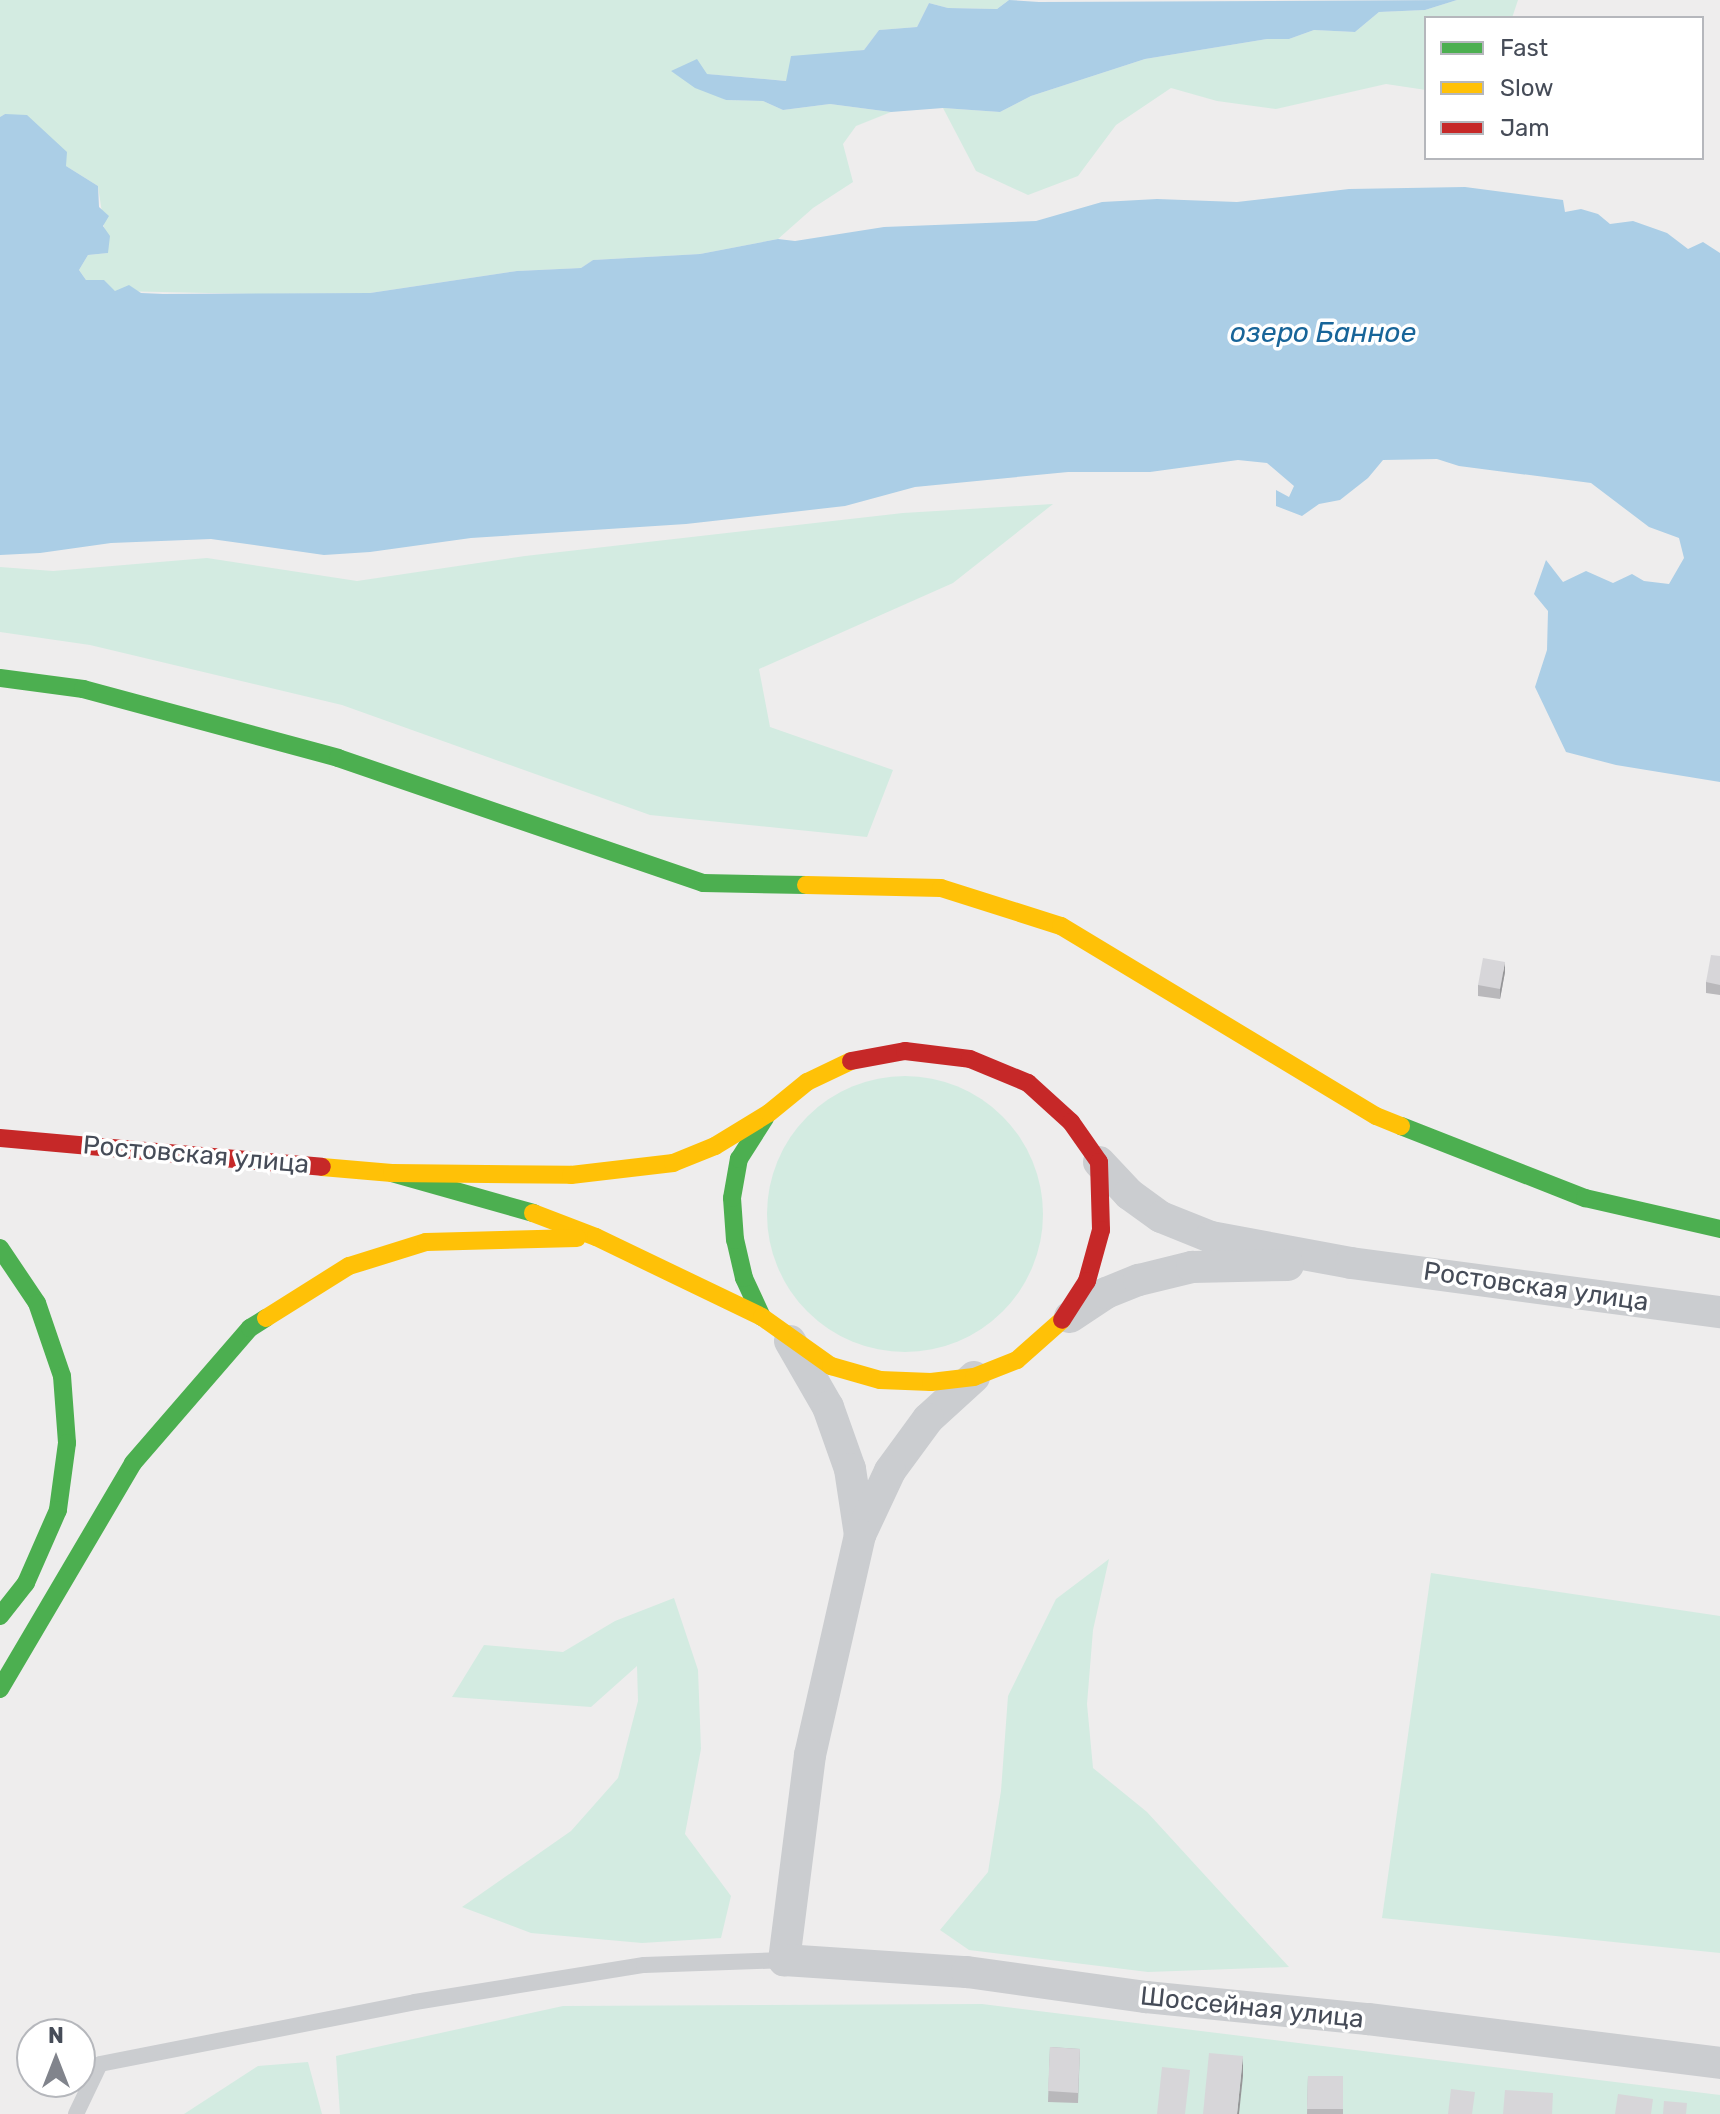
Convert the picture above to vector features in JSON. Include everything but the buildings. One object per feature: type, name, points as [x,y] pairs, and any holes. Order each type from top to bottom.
[{"type":"main road","points":[[0,678],[83,689],[338,758],[703,883],[941,888],[1061,926],[1376,1116],[1585,1198],[1720,1229]]},
{"type":"main road","points":[[905,1051],[970,1059],[1028,1083],[1071,1122],[1099,1162],[1101,1230],[1087,1281],[1058,1326],[1017,1360],[974,1377],[931,1382],[880,1380],[831,1366],[790,1340],[762,1317],[596,1237],[511,1205],[392,1173],[571,1175],[627,1171],[673,1163],[715,1146],[769,1113],[807,1082],[860,1057],[905,1051]]},
{"type":"main road","points":[[762,1317],[744,1278],[735,1240],[732,1198],[739,1159],[769,1113]]},
{"type":"main road","name":"Ростовская улица","points":[[0,1138],[392,1173]]},
{"type":"main road","points":[[0,1689],[133,1463],[250,1328],[349,1266],[426,1242],[596,1237]]},
{"type":"main road","points":[[0,1248],[37,1303],[62,1376],[67,1443],[58,1510],[26,1583],[0,1616]]},
{"type":"street","points":[[1099,1162],[1129,1194],[1161,1217],[1211,1237],[1351,1263]]},
{"type":"street","points":[[1058,1326],[1106,1293],[1139,1280],[1192,1267],[1351,1263]]},
{"type":"street","name":"Ростовская улица","points":[[1351,1263],[1720,1312]]},
{"type":"street","points":[[790,1340],[828,1407],[846,1457],[860,1535]]},
{"type":"street","points":[[784,1960],[810,1755],[860,1535],[890,1471],[928,1419],[974,1377]]},
{"type":"street","name":"Шоссейная улица","points":[[784,1960],[967,1972],[1146,1997],[1368,2019],[1720,2063]]},
{"type":"lane","points":[[76,2114],[100,2064],[415,2002],[644,1965],[784,1960]]},
{"type":"green space","points":[[0,0],[1009,0],[997,9],[948,8],[929,3],[917,27],[879,30],[864,50],[834,54],[787,81],[671,71],[726,100],[763,101],[783,110],[830,104],[891,112],[856,126],[843,144],[853,182],[813,208],[778,239],[700,254],[593,260],[581,268],[517,271],[370,293],[258,294],[115,291],[86,280],[79,270],[88,255],[108,253],[98,186],[66,166],[5,114],[0,117]]},
{"type":"green space","points":[[1457,0],[1518,0],[1513,16],[1424,16],[1424,90],[1386,84],[1276,109],[1217,101],[1171,88],[1116,125],[1078,176],[1028,195],[976,171],[943,108],[1000,112],[1031,96],[1145,59],[1267,39],[1289,39],[1314,30],[1355,32],[1379,12],[1425,10]]},
{"type":"green space","points":[[1053,504],[953,583],[759,669],[770,727],[893,770],[867,837],[650,815],[342,705],[90,645],[0,632],[0,567],[53,571],[207,558],[357,581],[525,556],[903,513]]},
{"type":"green space","points":[[891,1076],[919,1076],[945,1081],[970,1092],[993,1107],[1012,1126],[1038,1174],[1043,1214],[1041,1241],[1033,1267],[1020,1291],[1003,1312],[982,1329],[945,1347],[919,1352],[891,1352],[865,1347],[840,1336],[817,1321],[798,1302],[772,1254],[767,1228],[767,1200],[772,1174],[783,1149],[798,1126],[817,1107],[865,1081]]},
{"type":"green space","points":[[1109,1559],[1093,1630],[1087,1704],[1093,1768],[1147,1812],[1289,1967],[1148,1972],[969,1950],[940,1930],[988,1872],[1001,1791],[1008,1696],[1056,1599]]},
{"type":"green space","points":[[1431,1573],[1720,1616],[1720,1953],[1382,1918]]},
{"type":"green space","points":[[674,1598],[698,1670],[701,1749],[685,1834],[731,1896],[721,1938],[642,1943],[531,1933],[462,1907],[571,1831],[618,1778],[638,1701],[637,1666],[591,1707],[452,1697],[484,1645],[563,1652],[615,1621]]},
{"type":"green space","points":[[982,2004],[1720,2095],[1720,2114],[340,2114],[336,2056],[563,2006]]},
{"type":"green space","points":[[308,2062],[322,2114],[184,2114],[258,2066]]},
{"type":"water","points":[[1009,0],[1457,0],[1425,10],[1379,12],[1355,32],[1314,30],[1289,39],[1267,39],[1145,59],[1031,96],[1000,112],[943,108],[891,112],[830,104],[783,110],[763,101],[726,100],[695,88],[671,71],[697,59],[707,74],[786,81],[791,56],[864,50],[879,30],[917,27],[929,3],[948,8],[997,9]]},
{"type":"water","name":"озеро Банное","points":[[5,114],[27,115],[67,152],[66,166],[98,186],[99,207],[109,216],[103,226],[110,236],[108,253],[88,255],[79,270],[86,280],[104,280],[115,291],[129,285],[141,293],[370,293],[517,271],[581,268],[593,260],[700,254],[778,239],[795,241],[884,227],[1036,221],[1102,202],[1157,199],[1237,202],[1349,189],[1465,187],[1563,200],[1565,212],[1581,209],[1598,214],[1610,224],[1633,221],[1667,233],[1688,249],[1703,242],[1720,253],[1720,782],[1616,765],[1566,752],[1535,687],[1547,650],[1548,611],[1534,594],[1546,560],[1563,582],[1586,571],[1613,583],[1632,574],[1644,581],[1669,584],[1684,558],[1679,538],[1649,527],[1591,483],[1459,466],[1437,459],[1383,460],[1368,478],[1340,500],[1319,504],[1302,516],[1276,506],[1276,490],[1289,497],[1294,486],[1267,463],[1238,460],[1150,472],[1068,472],[915,487],[845,506],[686,524],[471,538],[370,552],[324,555],[211,539],[111,543],[0,555],[0,117]]},
{"type":"traffic: fast","points":[[0,678],[83,689],[338,758],[703,883],[806,885]]},
{"type":"traffic: fast","points":[[762,1317],[744,1278],[735,1240],[732,1198],[739,1159],[765,1118]]},
{"type":"traffic: fast","points":[[1401,1126],[1585,1198],[1720,1229]]},
{"type":"traffic: fast","points":[[392,1173],[533,1213]]},
{"type":"traffic: fast","points":[[0,1248],[37,1303],[62,1376],[67,1443],[58,1510],[26,1583],[0,1616]]},
{"type":"traffic: fast","points":[[0,1689],[133,1463],[250,1328],[266,1318]]},
{"type":"traffic: slow","points":[[806,885],[941,888],[1061,926],[1376,1116],[1401,1126]]},
{"type":"traffic: slow","points":[[322,1167],[392,1173],[571,1175],[673,1163],[715,1146],[769,1113],[807,1082],[851,1061]]},
{"type":"traffic: slow","points":[[533,1213],[596,1237],[762,1317],[831,1366],[880,1380],[931,1382],[974,1377],[1017,1360],[1062,1320]]},
{"type":"traffic: slow","points":[[266,1318],[349,1266],[426,1242],[577,1238]]},
{"type":"traffic: jam","points":[[851,1061],[905,1051],[970,1059],[1028,1083],[1071,1122],[1099,1162],[1101,1230],[1087,1281],[1062,1320]]},
{"type":"traffic: jam","points":[[0,1138],[322,1167]]}]
